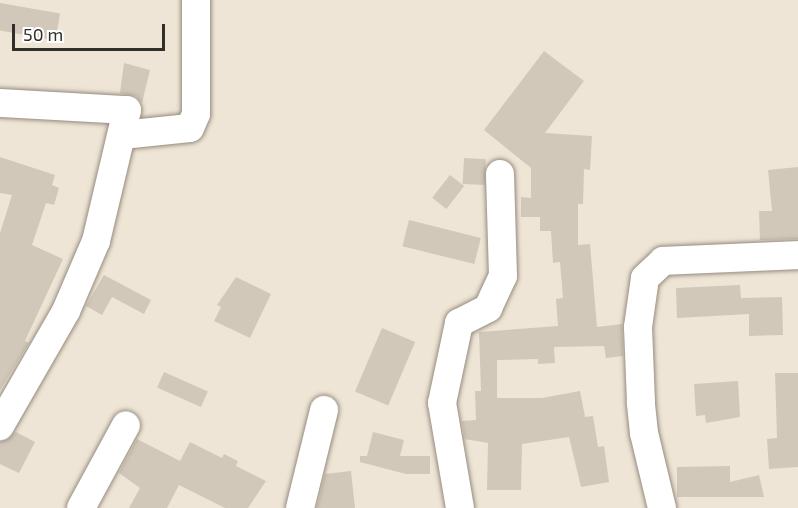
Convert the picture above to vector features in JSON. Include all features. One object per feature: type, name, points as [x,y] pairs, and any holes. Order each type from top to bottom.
[{"type":"street","points":[[122,135],[190,128],[196,114],[196,0]]},
{"type":"street","points":[[0,103],[127,110],[96,241],[66,311],[0,426]]},
{"type":"street","points":[[460,508],[442,403],[459,323],[488,308],[503,276],[500,174]]},
{"type":"street","points":[[662,508],[644,433],[641,402],[638,327],[645,278],[663,261],[798,255]]},
{"type":"street","points":[[300,508],[324,410]]},
{"type":"street","points":[[81,508],[126,425]]},
{"type":"building","points":[[0,3],[60,14],[55,40],[0,30]]},
{"type":"building","points":[[544,51],[584,81],[545,133],[592,136],[590,170],[584,169],[583,204],[578,204],[578,245],[590,244],[597,327],[622,324],[623,356],[606,358],[604,346],[554,347],[555,363],[538,364],[538,359],[497,360],[497,398],[542,398],[580,391],[585,417],[593,416],[598,447],[604,446],[609,482],[581,487],[569,437],[522,444],[521,490],[487,490],[488,443],[465,439],[462,421],[476,420],[475,391],[481,391],[479,332],[558,326],[556,299],[563,298],[560,262],[553,263],[551,231],[540,231],[540,217],[521,217],[521,197],[531,198],[531,168],[484,130]]},
{"type":"building","points":[[124,63],[150,70],[142,103],[136,96],[120,93]]},
{"type":"building","points":[[0,157],[55,175],[52,185],[59,188],[54,205],[46,203],[32,245],[63,259],[25,341],[29,343],[0,390],[0,233],[12,195],[0,193]]},
{"type":"building","points":[[464,158],[486,159],[485,185],[463,184]]},
{"type":"building","points":[[798,167],[798,239],[760,240],[759,211],[772,211],[768,170]]},
{"type":"building","points":[[450,175],[464,186],[446,209],[432,198]]},
{"type":"building","points":[[409,220],[481,238],[474,264],[402,246]]},
{"type":"building","points":[[104,275],[151,300],[144,314],[112,297],[102,315],[86,306]]},
{"type":"building","points":[[236,277],[271,294],[250,338],[214,321],[221,307],[217,305]]},
{"type":"building","points":[[740,285],[741,298],[782,297],[783,335],[749,336],[749,314],[677,318],[676,288]]},
{"type":"building","points":[[382,328],[415,342],[388,406],[355,392]]},
{"type":"building","points":[[164,372],[208,392],[201,407],[157,388]]},
{"type":"building","points":[[775,373],[798,373],[798,467],[769,469],[767,439],[777,438]]},
{"type":"building","points":[[738,381],[740,417],[706,423],[705,415],[696,416],[694,384]]},
{"type":"building","points":[[16,432],[35,442],[19,473],[0,464],[0,442]]},
{"type":"building","points":[[373,432],[404,440],[400,456],[430,456],[430,474],[406,474],[360,462],[360,456],[367,456]]},
{"type":"building","points":[[137,439],[180,461],[190,442],[222,458],[224,454],[238,461],[236,466],[266,481],[248,508],[225,508],[179,485],[167,508],[129,508],[140,488],[119,473]]},
{"type":"building","points":[[730,466],[730,482],[759,475],[764,497],[677,497],[677,467]]},
{"type":"building","points":[[351,471],[355,508],[317,508],[325,474]]}]
